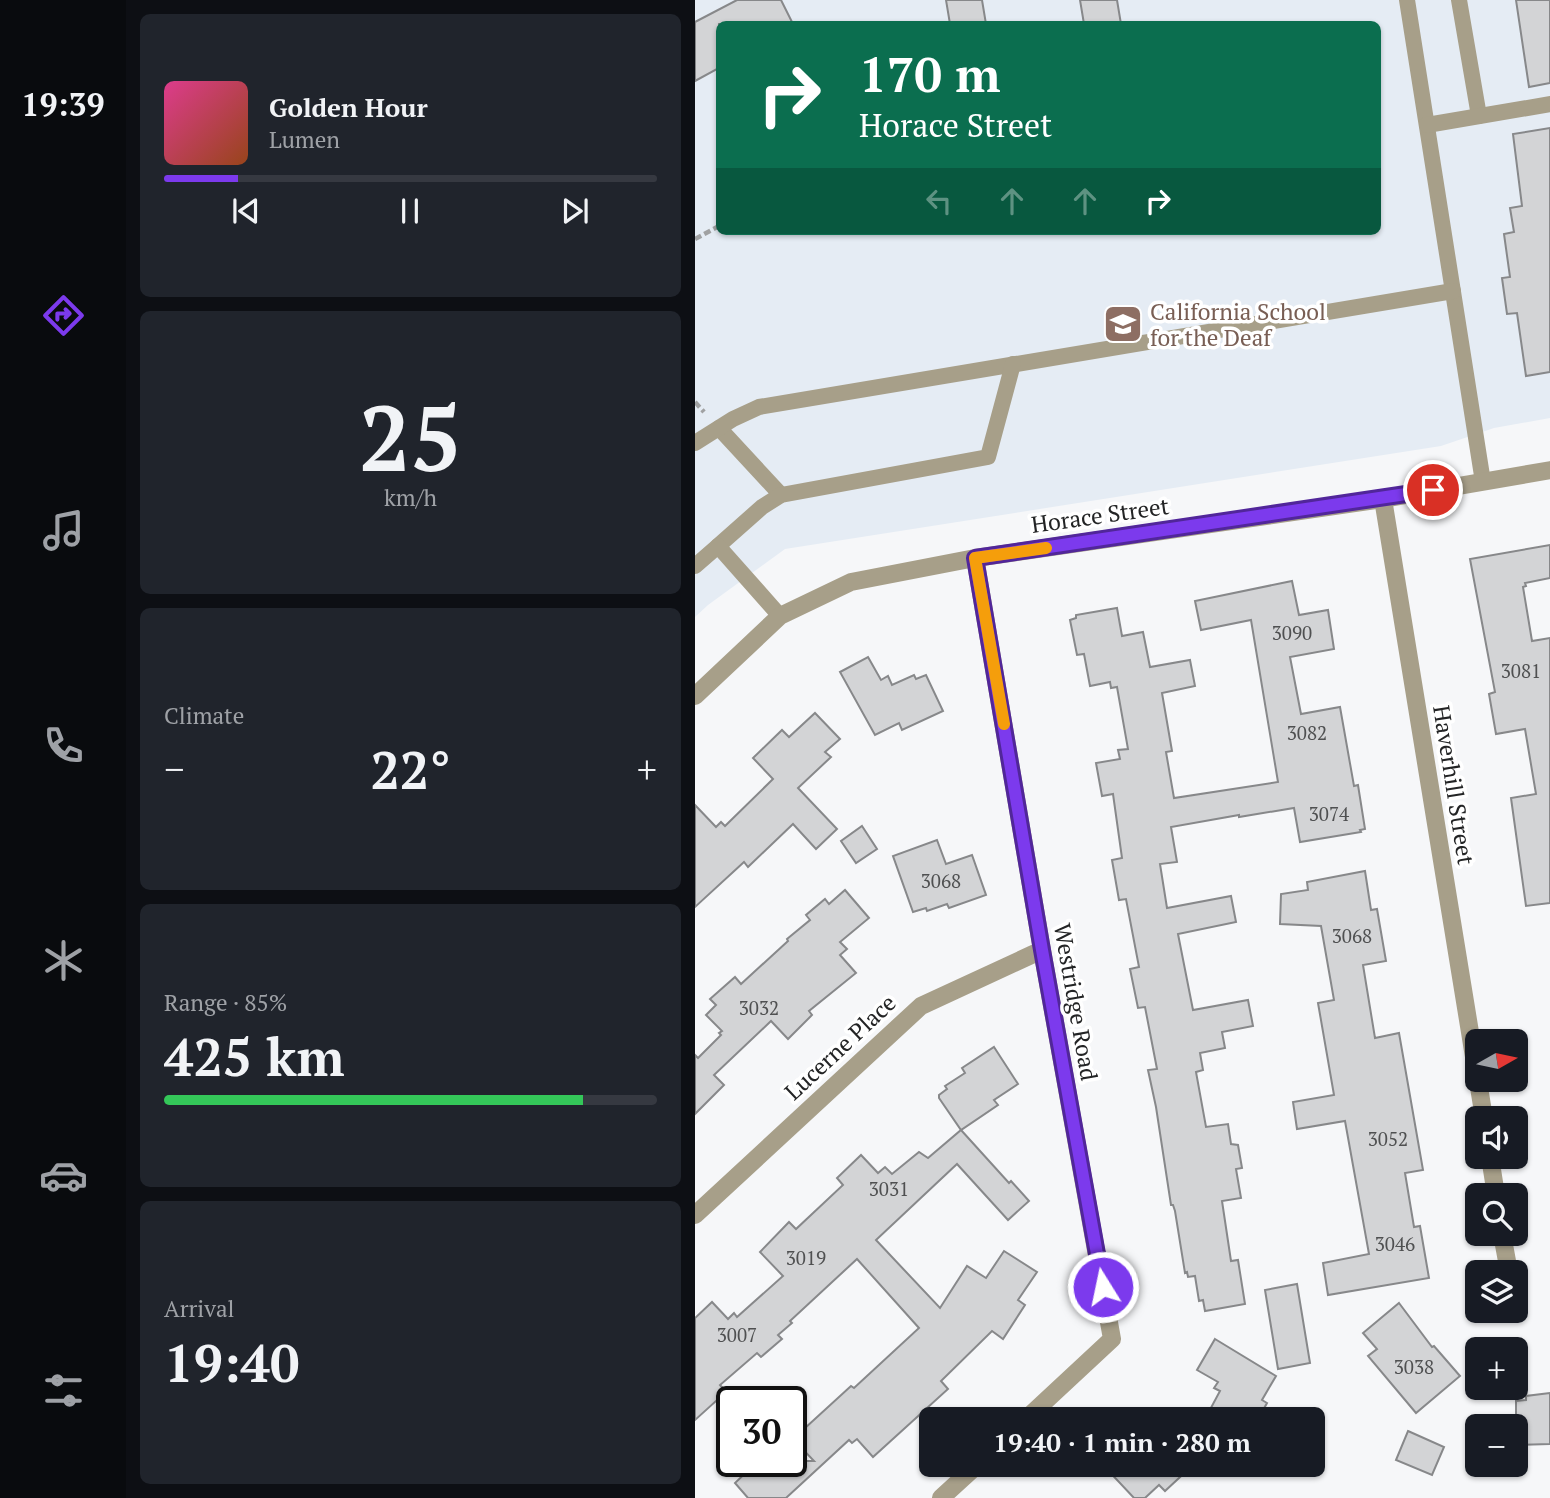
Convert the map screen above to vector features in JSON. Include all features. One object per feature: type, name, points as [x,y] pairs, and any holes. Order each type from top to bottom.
[{"type":"street","name":"Horace Street","points":[[695,696],[780,615],[851,582],[975,558],[1383,499],[1550,470]]},
{"type":"street","name":"Haverhill Street","points":[[1383,499],[1482,1106]]},
{"type":"street","name":"Westridge Road","points":[[975,558],[1112,1339],[1039,1407]]},
{"type":"street","name":"Lucerne Place","points":[[695,1214],[921,1006],[1042,950]]},
{"type":"street","points":[[941,1498],[964,1477]]},
{"type":"lane","points":[[1407,0],[1483,482]]},
{"type":"lane","points":[[1459,0],[1479,116]]},
{"type":"lane","points":[[1427,125],[1550,104]]},
{"type":"lane","points":[[695,443],[760,407],[1453,290]]},
{"type":"lane","points":[[695,566],[762,507],[781,495],[988,457],[1013,364]]},
{"type":"lane","points":[[719,428],[781,495]]},
{"type":"lane","points":[[718,546],[780,615]]},
{"type":"path","points":[[695,239],[716,228]]},
{"type":"shaded area","name":"California School for the Deaf","points":[[695,0],[1550,0],[1550,418],[1494,428],[1441,446],[785,549],[695,617]]},
{"type":"building","points":[[737,0],[781,0],[792,21],[716,21],[716,70],[695,81],[695,22]]},
{"type":"building","points":[[946,0],[982,0],[986,21],[950,21]]},
{"type":"building","points":[[1080,0],[1117,0],[1120,21],[1084,21]]},
{"type":"building","points":[[1516,0],[1550,0],[1550,83],[1529,87]]},
{"type":"building","points":[[1550,128],[1550,372],[1526,376],[1517,313],[1507,314],[1502,278],[1510,277],[1504,234],[1514,232],[1510,208],[1522,206],[1513,134]]},
{"type":"building","points":[[1550,545],[1550,578],[1525,583],[1526,586],[1523,587],[1532,641],[1550,638],[1550,903],[1526,906],[1511,798],[1536,794],[1525,729],[1496,734],[1489,694],[1495,692],[1470,559]]},
{"type":"building","points":[[1292,581],[1299,615],[1328,610],[1334,649],[1290,657],[1301,714],[1340,707],[1354,786],[1358,785],[1365,829],[1360,830],[1361,832],[1300,842],[1294,808],[1171,827],[1177,862],[1160,864],[1167,908],[1231,896],[1236,922],[1178,934],[1193,1010],[1248,1000],[1253,1026],[1222,1032],[1225,1048],[1200,1053],[1203,1070],[1196,1072],[1206,1127],[1228,1124],[1231,1144],[1238,1145],[1242,1168],[1236,1169],[1241,1198],[1222,1201],[1231,1261],[1238,1260],[1245,1304],[1205,1311],[1203,1300],[1199,1301],[1195,1276],[1188,1277],[1187,1272],[1185,1273],[1175,1211],[1171,1205],[1148,1070],[1157,1069],[1145,1007],[1138,1008],[1130,969],[1139,967],[1126,899],[1119,900],[1112,860],[1122,858],[1113,794],[1102,796],[1096,763],[1120,759],[1118,750],[1128,749],[1117,687],[1111,688],[1110,682],[1090,686],[1084,654],[1077,655],[1070,620],[1076,618],[1076,615],[1117,608],[1122,636],[1143,632],[1150,667],[1190,660],[1195,686],[1162,693],[1172,751],[1166,752],[1174,798],[1278,782],[1251,620],[1201,630],[1195,601]]},
{"type":"building","points":[[868,657],[881,680],[888,676],[892,685],[914,675],[916,679],[926,675],[943,711],[902,730],[899,723],[875,735],[840,672]]},
{"type":"building","points":[[815,713],[840,739],[825,752],[831,757],[798,788],[837,829],[816,849],[793,824],[748,867],[744,862],[695,907],[695,805],[716,827],[721,822],[725,826],[773,779],[753,758],[782,730],[789,737]]},
{"type":"building","points":[[862,826],[877,849],[856,863],[841,841]]},
{"type":"building","points":[[937,840],[946,864],[972,855],[986,895],[949,908],[947,904],[927,911],[926,908],[913,912],[893,856]]},
{"type":"building","points":[[1365,871],[1371,910],[1377,909],[1386,961],[1363,965],[1375,1038],[1399,1033],[1423,1170],[1405,1173],[1414,1227],[1420,1226],[1429,1278],[1328,1295],[1323,1263],[1369,1254],[1345,1121],[1297,1129],[1293,1102],[1334,1095],[1318,1003],[1334,1000],[1321,926],[1280,924],[1281,894],[1308,890],[1307,882]]},
{"type":"building","points":[[845,890],[869,918],[840,942],[847,949],[840,955],[856,973],[809,1011],[812,1015],[788,1039],[771,1021],[714,1075],[724,1085],[695,1114],[695,1055],[698,1058],[722,1031],[706,1015],[716,1005],[710,999],[735,977],[741,984],[810,920],[806,915],[825,899],[829,904]]},
{"type":"building","points":[[994,1047],[1018,1084],[994,1100],[998,1105],[961,1130],[939,1095],[947,1089],[945,1086],[965,1073],[962,1068]]},
{"type":"building","points":[[961,1130],[1029,1201],[1008,1220],[957,1164],[876,1240],[940,1308],[967,1266],[986,1278],[1004,1251],[1037,1272],[1018,1300],[1025,1305],[1003,1339],[992,1331],[941,1381],[948,1389],[928,1407],[919,1407],[919,1415],[873,1457],[857,1439],[852,1443],[849,1440],[786,1498],[748,1498],[735,1483],[741,1477],[807,1477],[807,1461],[814,1461],[807,1454],[807,1426],[851,1386],[854,1388],[919,1328],[857,1259],[790,1321],[792,1323],[778,1335],[782,1339],[761,1357],[757,1353],[721,1386],[716,1386],[716,1401],[695,1420],[695,1318],[712,1302],[728,1319],[734,1313],[737,1317],[783,1276],[760,1252],[789,1222],[796,1229],[843,1185],[837,1178],[861,1155],[878,1173],[885,1167],[892,1174],[919,1152],[928,1158]]},
{"type":"building","points":[[1297,1284],[1310,1363],[1278,1369],[1265,1290]]},
{"type":"building","points":[[1399,1303],[1432,1347],[1434,1346],[1460,1376],[1416,1413],[1368,1356],[1377,1349],[1363,1333]]},
{"type":"building","points":[[1215,1339],[1276,1376],[1262,1400],[1267,1403],[1265,1407],[1211,1407],[1220,1391],[1214,1388],[1218,1382],[1197,1370]]},
{"type":"building","points":[[1550,1393],[1550,1444],[1528,1445],[1528,1414],[1516,1414],[1516,1401],[1528,1400],[1528,1396]]},
{"type":"building","points":[[1408,1431],[1444,1447],[1432,1475],[1396,1460]]},
{"type":"building","points":[[1114,1477],[1180,1477],[1165,1491],[1159,1485],[1145,1498],[1134,1498]]},
{"type":"slow traffic","points":[[1004,724],[975,558],[1046,548]]},
{"type":"place","name":"California School for the Deaf","points":[[1123,324]]},
{"type":"route","points":[[1103,1287],[975,558],[1433,490]]}]
